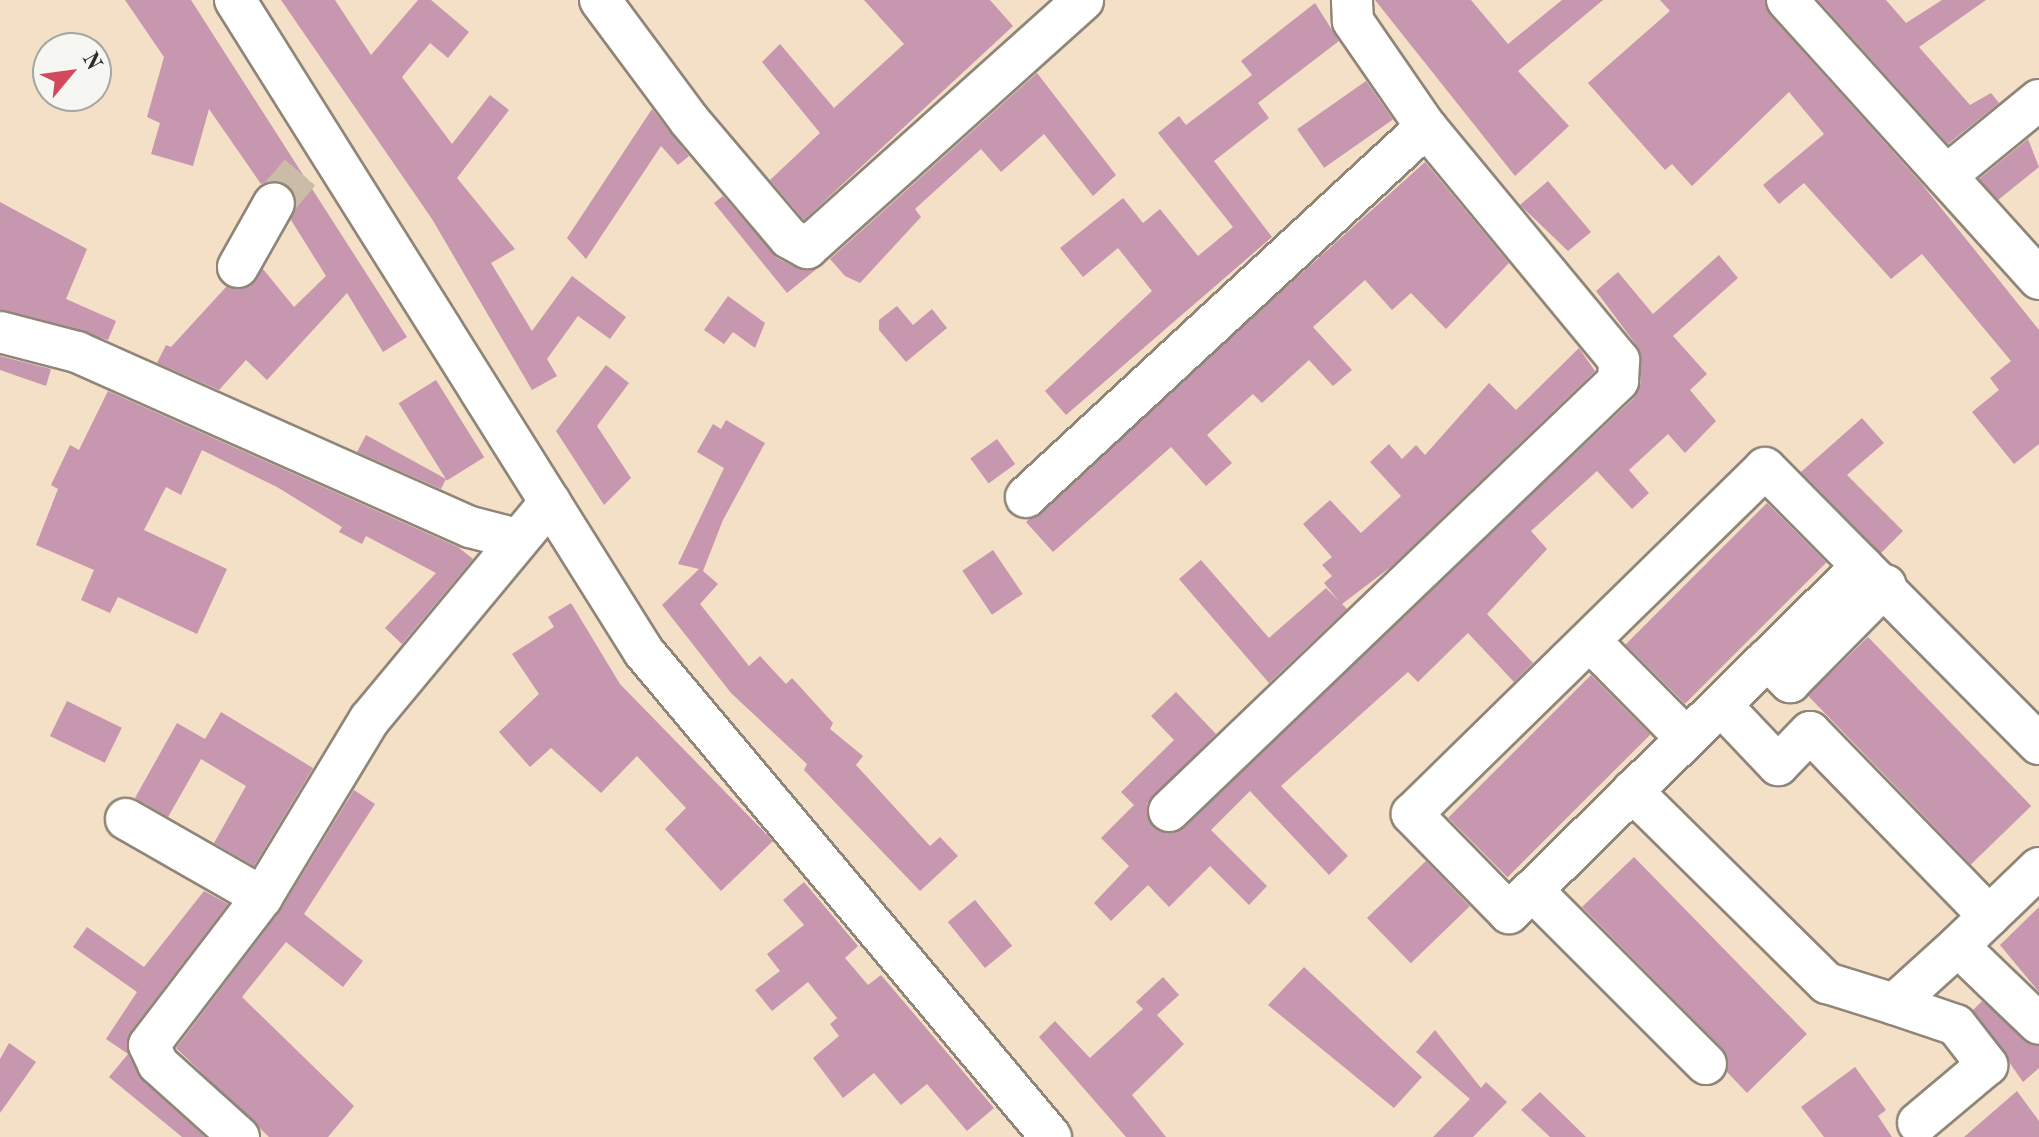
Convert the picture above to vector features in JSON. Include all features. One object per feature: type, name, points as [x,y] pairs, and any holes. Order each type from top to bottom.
[{"type":"street","points":[[235,0],[316,160],[550,502],[644,652],[1051,1137]]},
{"type":"street","points":[[600,0],[689,120],[789,238],[807,248],[1083,0]]},
{"type":"street","points":[[1169,811],[1618,381],[1619,360],[1426,127],[1353,21],[1352,0]]},
{"type":"street","points":[[1787,0],[2039,279]]},
{"type":"street","points":[[1946,176],[2039,100]]},
{"type":"street","points":[[1026,497],[1426,127]]},
{"type":"street","points":[[238,267],[274,203]]},
{"type":"street","points":[[0,332],[77,352],[470,527],[513,538]]},
{"type":"street","points":[[1874,576],[1767,659],[1509,913],[1412,814],[1765,468],[1874,576],[2039,744]]},
{"type":"street","points":[[237,1136],[158,1064],[149,1045],[262,897],[370,719],[513,538],[550,502]]},
{"type":"street","points":[[1590,641],[1686,738]]},
{"type":"street","points":[[1721,705],[1778,765],[1810,732],[1989,916]]},
{"type":"street","points":[[1632,791],[1827,983],[1956,1025],[1987,1065],[1918,1123]]},
{"type":"street","points":[[126,819],[262,897]]},
{"type":"street","points":[[1894,1004],[2039,868]]},
{"type":"street","points":[[1532,890],[1706,1064]]},
{"type":"street","points":[[1958,946],[2039,1024]]},
{"type":"building","points":[[125,0],[191,0],[407,337],[383,352],[347,293],[267,380],[246,360],[219,390],[157,363],[166,345],[171,347],[226,287],[249,287],[263,269],[294,307],[326,276],[291,220],[293,191],[275,180],[261,184],[209,109],[193,166],[151,154],[160,123],[147,117],[164,57]]},
{"type":"building","points":[[281,0],[335,0],[371,55],[418,0],[431,0],[469,32],[448,58],[430,43],[402,77],[452,144],[490,95],[509,110],[457,178],[515,249],[491,263],[532,331],[572,276],[626,317],[610,339],[578,316],[547,359],[557,376],[532,390],[432,219]]},
{"type":"building","points":[[864,0],[990,0],[1013,26],[804,220],[770,180],[820,133],[762,62],[780,44],[834,108],[904,44]]},
{"type":"building","points":[[1375,0],[1471,0],[1508,44],[1562,0],[1603,0],[1518,71],[1569,126],[1515,176]]},
{"type":"building","points":[[1660,0],[1765,0],[1770,15],[1921,183],[2039,330],[2039,444],[2014,464],[1972,412],[1999,390],[1990,378],[2011,361],[1922,254],[1891,279],[1804,183],[1779,204],[1763,185],[1824,134],[1789,92],[1692,186],[1672,164],[1665,170],[1588,83],[1670,11]]},
{"type":"building","points":[[1818,0],[1886,0],[1906,23],[1942,0],[1986,0],[1919,47],[1970,105],[1991,93],[1999,103],[1948,144]]},
{"type":"building","points":[[1315,3],[1339,41],[1258,103],[1269,118],[1214,161],[1272,237],[1066,415],[1045,391],[1152,291],[1118,248],[1083,277],[1060,248],[1123,198],[1143,223],[1160,209],[1198,256],[1233,227],[1158,133],[1179,116],[1186,125],[1252,75],[1241,61]]},
{"type":"building","points":[[1037,73],[1116,175],[1093,196],[1044,134],[1001,172],[981,149],[915,209],[921,217],[860,283],[845,276],[830,259]]},
{"type":"building","points":[[1366,81],[1393,120],[1324,168],[1297,129]]},
{"type":"building","points":[[652,109],[689,156],[678,165],[661,146],[586,259],[567,238]]},
{"type":"building","points":[[2028,139],[2039,167],[1998,200],[1979,179]]},
{"type":"building","points":[[1425,162],[1509,263],[1446,329],[1411,293],[1392,310],[1365,280],[1313,327],[1352,370],[1333,386],[1309,360],[1262,403],[1253,394],[1207,435],[1232,463],[1206,486],[1171,447],[1053,552],[1026,522]]},
{"type":"building","points":[[1548,181],[1591,232],[1568,251],[1520,205]]},
{"type":"building","points":[[723,196],[777,258],[797,268],[819,267],[787,293],[714,203]]},
{"type":"building","points":[[0,202],[87,249],[66,299],[116,321],[108,340],[0,310]]},
{"type":"building","points":[[1719,255],[1738,278],[1673,336],[1707,374],[1690,390],[1716,421],[1685,453],[1668,434],[1629,470],[1649,493],[1632,509],[1597,471],[1531,531],[1547,549],[1487,614],[1533,663],[1514,682],[1468,633],[1418,682],[1408,672],[1281,786],[1348,856],[1329,875],[1250,791],[1211,830],[1267,886],[1249,905],[1210,866],[1169,907],[1148,885],[1111,921],[1094,903],[1129,866],[1101,838],[1134,805],[1121,792],[1174,740],[1151,716],[1176,692],[1216,734],[1147,804],[1152,826],[1174,833],[1634,398],[1641,382],[1637,346],[1596,291],[1618,272],[1653,314]]},
{"type":"building","points":[[728,296],[765,323],[755,348],[733,332],[724,344],[704,330]]},
{"type":"building","points":[[897,306],[913,325],[932,309],[947,328],[906,362],[879,330],[879,320]]},
{"type":"building","points":[[1579,348],[1595,371],[1392,566],[1342,604],[1347,609],[1269,683],[1179,579],[1201,560],[1269,638],[1326,588],[1339,601],[1324,583],[1332,576],[1322,565],[1332,557],[1303,524],[1330,500],[1361,533],[1401,496],[1370,462],[1389,444],[1402,459],[1416,445],[1425,455],[1489,383],[1516,410]]},
{"type":"building","points":[[0,356],[51,369],[46,386],[0,370]]},
{"type":"building","points":[[606,365],[629,383],[597,426],[631,478],[604,505],[556,431]]},
{"type":"building","points":[[436,380],[484,457],[447,480],[399,403]]},
{"type":"building","points":[[108,391],[458,547],[473,559],[402,644],[385,628],[436,573],[366,536],[362,544],[339,532],[342,527],[277,487],[202,450],[181,495],[166,487],[144,530],[227,569],[197,634],[118,597],[110,613],[81,600],[94,570],[36,545],[58,489],[51,485],[70,445],[79,450]]},
{"type":"building","points":[[1862,418],[1884,443],[1847,475],[1903,531],[1881,553],[1801,472]]},
{"type":"building","points":[[726,420],[765,443],[723,520],[703,571],[718,584],[700,604],[749,666],[760,656],[786,684],[792,678],[833,723],[830,729],[863,756],[856,765],[930,846],[940,837],[958,856],[920,891],[804,770],[807,764],[731,693],[662,605],[699,569],[678,564],[724,468],[697,452],[713,424],[721,429]]},
{"type":"building","points":[[366,435],[446,479],[441,489],[357,452]]},
{"type":"building","points":[[997,439],[1015,464],[989,483],[970,458]]},
{"type":"building","points":[[1767,503],[1826,562],[1685,704],[1626,644]]},
{"type":"building","points":[[993,550],[1023,594],[992,615],[962,571]]},
{"type":"building","points":[[571,603],[620,684],[773,841],[721,891],[665,829],[686,808],[637,756],[601,793],[551,748],[530,767],[499,732],[539,694],[512,654],[554,627],[548,617]]},
{"type":"building","points":[[1868,637],[2031,806],[1971,864],[1808,695]]},
{"type":"building","points":[[1591,675],[1650,734],[1508,877],[1448,818]]},
{"type":"building","points":[[67,701],[122,728],[105,763],[50,736]]},
{"type":"building","points":[[221,712],[313,768],[254,866],[214,843],[246,786],[201,759],[168,817],[135,798],[177,723],[205,739]]},
{"type":"building","points":[[354,790],[375,804],[304,914],[363,961],[343,987],[286,942],[242,997],[354,1106],[328,1137],[269,1137],[176,1048],[280,911]]},
{"type":"building","points":[[1634,857],[1807,1034],[1747,1093],[1727,1072],[1722,1048],[1582,907]]},
{"type":"building","points":[[1426,861],[1470,906],[1411,963],[1367,918]]},
{"type":"building","points":[[804,882],[858,946],[845,958],[868,985],[881,975],[994,1108],[967,1131],[927,1084],[901,1105],[874,1073],[843,1098],[813,1058],[839,1036],[830,1024],[837,1018],[808,982],[772,1011],[755,990],[780,971],[767,954],[804,925],[783,900]]},
{"type":"building","points":[[204,891],[228,904],[131,1031],[128,1054],[106,1039],[137,992],[73,947],[87,927],[144,967]]},
{"type":"building","points":[[975,900],[1012,946],[985,968],[948,922]]},
{"type":"building","points":[[2039,907],[2039,992],[2000,945]]},
{"type":"building","points":[[1304,967],[1422,1077],[1394,1108],[1268,1005]]},
{"type":"building","points":[[1163,977],[1179,995],[1157,1015],[1184,1044],[1132,1095],[1166,1137],[1126,1137],[1039,1037],[1055,1021],[1090,1058],[1143,1009],[1136,1002]]},
{"type":"building","points":[[1982,1001],[2039,1046],[2039,1068],[2023,1082],[1973,1010]]},
{"type":"building","points":[[1435,1030],[1481,1088],[1486,1082],[1507,1102],[1473,1137],[1433,1137],[1470,1099],[1416,1052]]},
{"type":"building","points":[[9,1043],[36,1062],[0,1113],[0,1059]]},
{"type":"building","points":[[128,1054],[143,1081],[205,1137],[182,1137],[109,1077]]},
{"type":"building","points":[[1855,1067],[1886,1110],[1878,1116],[1892,1137],[1824,1137],[1801,1107]]},
{"type":"building","points":[[2017,1091],[2039,1121],[2039,1137],[1964,1137]]},
{"type":"building","points":[[1540,1092],[1586,1137],[1550,1137],[1521,1110]]},
{"type":"tunnel","points":[[274,203],[302,170]]}]
